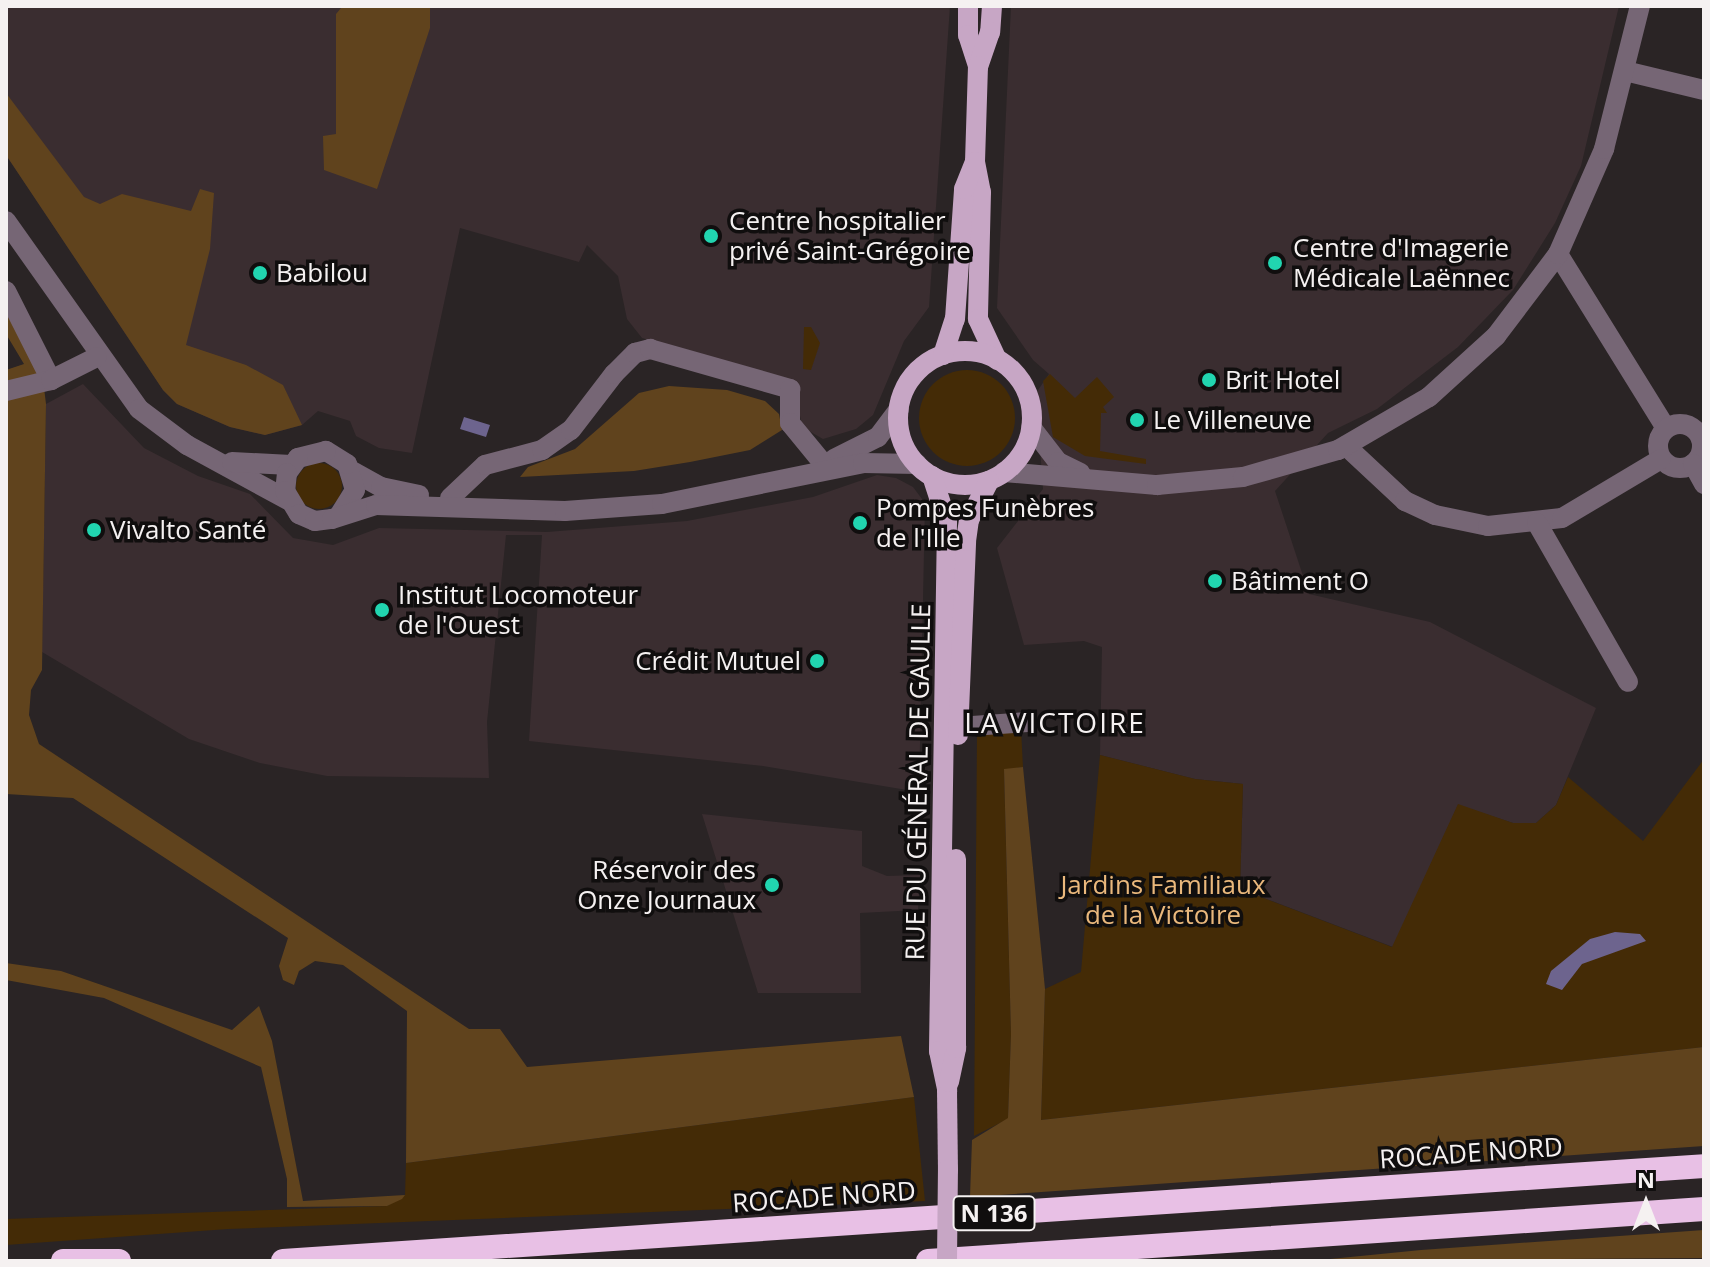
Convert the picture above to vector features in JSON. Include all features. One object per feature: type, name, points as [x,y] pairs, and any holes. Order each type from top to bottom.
[{"type":"highway","name":"ROCADE NORD","points":[[283,1261],[1704,1166]]},
{"type":"highway","name":"N 136","points":[[928,1261],[1704,1209]]},
{"type":"highway","points":[[63,1261],[119,1261]]},
{"type":"main road","points":[[968,6],[968,35],[978,66]]},
{"type":"main road","points":[[992,6],[990,32],[978,66],[975,162],[981,192],[978,319],[997,360],[1024,386],[1031,427],[1022,452],[997,476],[960,485],[925,470],[900,433],[899,409],[913,376],[943,355],[971,352],[997,360]]},
{"type":"main road","points":[[943,355],[955,319],[964,189],[975,162]]},
{"type":"main road","name":"RUE DU GÉNÉRAL DE GAULLE","points":[[925,470],[947,522],[939,1051],[947,1090],[947,1261]]},
{"type":"main road","name":"RUE DU GÉNÉRAL DE GAULLE","points":[[947,1090],[956,1048],[965,725],[966,541],[969,520],[997,476]]},
{"type":"street","points":[[997,476],[1124,484],[1234,478],[1346,446],[1399,417],[1458,374],[1529,297],[1558,254],[1604,149],[1640,6]]},
{"type":"street","points":[[1625,71],[1704,90]]},
{"type":"street","points":[[6,221],[97,357],[139,409],[288,500],[299,514],[315,521],[385,504],[506,511],[619,508],[732,494],[863,463],[925,470]]},
{"type":"street","points":[[1558,254],[1666,428]]},
{"type":"street","points":[[6,291],[51,380]]},
{"type":"street","points":[[450,498],[485,465],[542,450],[571,430],[614,374],[635,353],[650,349],[790,389],[790,423],[822,462]]},
{"type":"street","points":[[6,391],[51,380],[97,357]]},
{"type":"street","points":[[288,500],[285,482],[291,465],[307,453],[326,451],[352,471],[381,487],[450,498],[566,501],[647,495],[822,462],[859,450],[878,437],[899,409]]},
{"type":"street","points":[[1689,425],[1701,432],[1701,455],[1693,464],[1670,467],[1661,459],[1659,437],[1666,428],[1689,425]]},
{"type":"street","points":[[1031,427],[1058,462],[1124,484]]},
{"type":"street","points":[[1346,446],[1379,482],[1435,515],[1488,526],[1562,518],[1661,459]]},
{"type":"street","points":[[217,459],[254,466],[291,465]]},
{"type":"street","points":[[1693,464],[1704,484]]},
{"type":"street","points":[[340,514],[352,499],[352,471]]},
{"type":"street","points":[[1537,523],[1628,682]]},
{"type":"street","points":[[965,725],[1028,722]]},
{"type":"shaded area","name":"Centre hospitalier privé Saint-Grégoire","points":[[6,6],[950,6],[929,307],[904,341],[873,415],[856,429],[823,439],[802,427],[795,387],[642,338],[627,319],[618,276],[587,245],[579,262],[460,228],[412,453],[379,448],[356,436],[350,421],[318,411],[302,425],[265,435],[230,427],[177,404],[163,390],[6,155]]},
{"type":"shaded area","points":[[430,6],[430,28],[377,189],[324,170],[323,136],[336,134],[336,14],[341,8]]},
{"type":"shaded area","points":[[1011,6],[1619,6],[1581,166],[1555,223],[1513,290],[1458,347],[1377,409],[1328,433],[1275,491],[1309,594],[1430,622],[1596,708],[1556,805],[1536,823],[1513,823],[1458,805],[1393,947],[1240,889],[1243,784],[1195,779],[1100,755],[1102,647],[1084,641],[1024,645],[997,548],[1043,489],[1036,393],[1049,374],[1033,360],[997,308]]},
{"type":"shaded area","points":[[6,93],[84,197],[100,204],[122,194],[191,211],[200,189],[214,193],[210,249],[186,345],[246,365],[283,385],[302,425],[265,435],[230,427],[177,404],[163,390],[6,155]]},
{"type":"shaded area","points":[[6,299],[40,355],[46,404],[42,670],[31,690],[29,715],[39,744],[469,1029],[500,1029],[527,1067],[901,1036],[914,1097],[406,1163],[407,1011],[343,965],[315,961],[299,971],[294,985],[283,980],[279,966],[288,938],[73,798],[6,794],[6,370],[24,364],[6,334]]},
{"type":"shaded area","points":[[83,384],[144,448],[198,476],[250,494],[293,538],[333,545],[379,528],[547,532],[687,521],[813,497],[877,475],[896,478],[913,487],[925,503],[919,792],[763,766],[529,741],[542,535],[506,535],[487,722],[489,778],[327,776],[260,763],[189,739],[42,652],[46,404]]},
{"type":"shaded area","points":[[669,386],[727,390],[765,401],[779,414],[782,430],[750,450],[690,462],[634,471],[520,477],[528,467],[575,449],[639,393]]},
{"type":"shaded area","points":[[464,417],[490,425],[486,437],[460,429]]},
{"type":"shaded area","points":[[1023,767],[1045,989],[1041,1120],[1704,1047],[1704,1146],[970,1197],[972,1140],[1008,1118],[1011,1034],[1004,769]]},
{"type":"shaded area","points":[[702,814],[862,831],[862,866],[887,876],[920,875],[918,910],[860,913],[861,993],[758,993]]},
{"type":"shaded area","points":[[1615,932],[1640,934],[1646,941],[1582,964],[1562,990],[1546,984],[1551,971],[1590,939]]},
{"type":"shaded area","points":[[6,963],[61,971],[232,1030],[259,1006],[272,1041],[303,1201],[405,1195],[387,1206],[287,1207],[287,1179],[261,1067],[104,998],[6,980]]},
{"type":"shaded area","points":[[1704,1230],[1704,1258],[1310,1261],[1421,1250]]},
{"type":"green space","points":[[804,327],[811,327],[820,343],[811,370],[803,369]]},
{"type":"green space","points":[[967,370],[986,373],[1001,384],[1012,399],[1015,418],[1012,437],[1001,452],[986,463],[967,466],[948,463],[933,452],[922,437],[919,418],[922,399],[933,384],[948,373]]},
{"type":"green space","points":[[1050,374],[1075,398],[1097,377],[1114,397],[1103,407],[1107,413],[1101,413],[1100,451],[1146,459],[1146,464],[1085,456],[1053,437],[1043,381]]},
{"type":"green space","points":[[319,463],[335,470],[342,486],[335,502],[319,509],[303,502],[296,486],[303,470]]},
{"type":"green space","points":[[1021,729],[1023,767],[1004,770],[1011,1034],[1008,1119],[974,1136],[977,731]]},
{"type":"green space","name":"Jardins Familiaux de la Victoire","points":[[1100,755],[1195,779],[1243,784],[1240,889],[1392,947],[1458,804],[1513,823],[1536,823],[1556,805],[1568,777],[1643,841],[1704,759],[1704,1047],[1041,1120],[1045,989],[1081,972]]},
{"type":"green space","points":[[914,1097],[925,1201],[228,1229],[6,1245],[6,1219],[387,1206],[405,1195],[406,1163]]},
{"type":"place","name":"Centre hospitalier privé Saint-Grégoire","points":[[711,236]]},
{"type":"place","name":"Centre d'Imagerie Médicale Laënnec","points":[[1275,263]]},
{"type":"place","name":"Babilou","points":[[260,273]]},
{"type":"place","name":"Brit Hotel","points":[[1209,380]]},
{"type":"place","name":"Le Villeneuve","points":[[1137,420]]},
{"type":"place","name":"Pompes Funèbres de l'Ille","points":[[860,523]]},
{"type":"place","name":"Vivalto Santé","points":[[94,530]]},
{"type":"place","name":"Bâtiment O","points":[[1215,581]]},
{"type":"place","name":"Institut Locomoteur de l'Ouest","points":[[382,610]]},
{"type":"place","name":"Crédit Mutuel","points":[[817,661]]},
{"type":"place","name":"Réservoir des Onze Journaux","points":[[772,885]]},
{"type":"district","name":"LA VICTOIRE","points":[[1055,722]]}]
